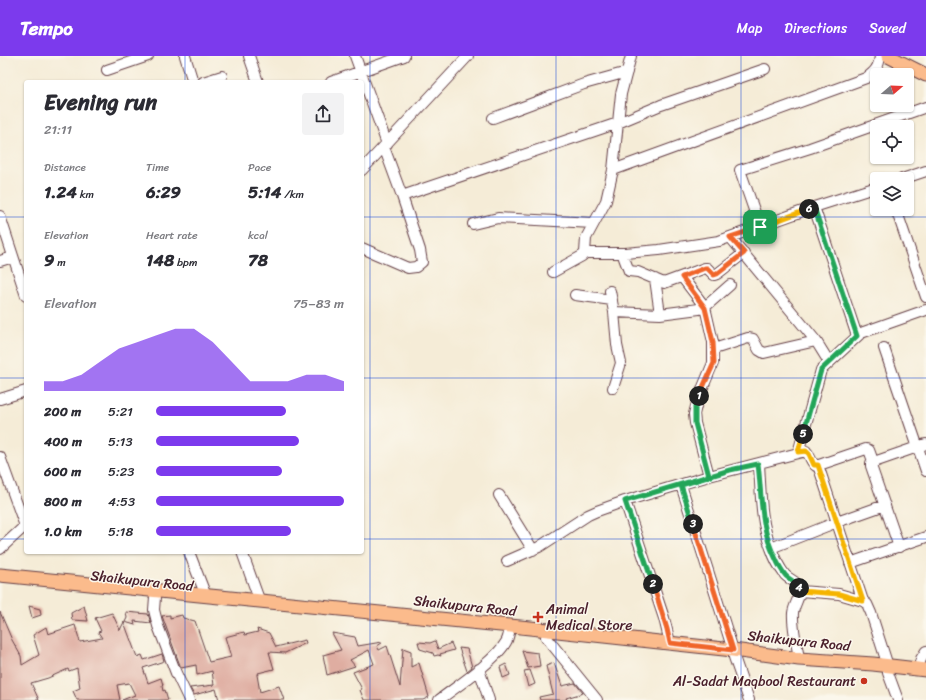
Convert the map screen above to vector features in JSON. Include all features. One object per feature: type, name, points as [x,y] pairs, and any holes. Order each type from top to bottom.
[{"type":"main road","points":[[888,56],[926,75]]},
{"type":"main road","name":"Shaikupura Road","points":[[0,575],[156,590],[509,631],[546,637],[734,654],[799,658],[888,670]]},
{"type":"main road","name":"Shaikupura Road","points":[[0,582],[155,597],[205,604],[509,631],[670,643],[798,666],[923,672]]},
{"type":"street","points":[[107,70],[148,56]]},
{"type":"street","points":[[185,56],[192,80]]},
{"type":"street","points":[[249,56],[257,80]]},
{"type":"street","points":[[355,56],[361,70],[422,259],[420,265],[408,268],[364,249]]},
{"type":"street","points":[[336,80],[404,56]]},
{"type":"street","points":[[364,168],[468,56]]},
{"type":"street","points":[[553,272],[582,256],[584,253],[586,238],[593,223],[602,212],[606,201],[613,170],[621,94],[631,56]]},
{"type":"street","points":[[613,170],[866,78],[875,71],[880,63],[880,56]]},
{"type":"street","points":[[402,196],[618,123],[765,69]]},
{"type":"street","points":[[493,118],[584,84],[627,72]]},
{"type":"street","points":[[209,80],[222,76]]},
{"type":"street","points":[[760,227],[740,170],[810,148],[926,107]]},
{"type":"street","points":[[914,175],[926,171]]},
{"type":"street","points":[[584,253],[625,253],[697,245],[730,237],[814,207],[870,189]]},
{"type":"street","points":[[814,207],[857,336]]},
{"type":"street","points":[[0,216],[24,290]]},
{"type":"street","points":[[898,216],[926,297]]},
{"type":"street","points":[[473,224],[498,218],[593,223]]},
{"type":"street","points":[[730,237],[816,341],[829,362]]},
{"type":"street","points":[[625,253],[624,258],[629,271],[638,272],[664,283],[705,268],[707,268],[714,275],[717,274],[744,253]]},
{"type":"street","points":[[0,262],[13,257]]},
{"type":"street","points":[[682,277],[705,308],[714,349],[714,363],[698,399],[694,414],[709,476]]},
{"type":"street","points":[[655,279],[660,314]]},
{"type":"street","points":[[614,312],[660,314],[705,308],[730,285]]},
{"type":"street","points":[[575,295],[611,296],[620,363],[613,388]]},
{"type":"street","points":[[798,452],[821,370],[857,336],[926,310]]},
{"type":"street","points":[[714,349],[748,338],[753,339],[759,350],[764,352],[816,341]]},
{"type":"street","points":[[884,348],[922,446],[926,471]]},
{"type":"street","points":[[0,399],[24,392]]},
{"type":"street","points":[[899,546],[871,466],[874,461],[922,446]]},
{"type":"street","points":[[506,561],[532,550],[588,515],[625,501],[709,476],[806,451],[814,465],[866,449],[869,450],[874,461]]},
{"type":"street","points":[[0,457],[24,522]]},
{"type":"street","points":[[758,464],[764,523],[771,548],[780,568],[798,585],[800,591],[793,613],[793,624],[799,658]]},
{"type":"street","points":[[818,465],[863,601]]},
{"type":"street","points":[[681,485],[749,700]]},
{"type":"street","points":[[499,495],[532,550]]},
{"type":"street","points":[[625,501],[665,623],[670,643]]},
{"type":"street","points":[[771,548],[836,522],[885,505]]},
{"type":"street","points":[[0,549],[24,526]]},
{"type":"street","points":[[850,563],[926,537]]},
{"type":"street","points":[[190,554],[206,596]]},
{"type":"street","points":[[243,554],[260,602]]},
{"type":"street","points":[[800,591],[839,594],[863,601],[867,604],[898,700]]},
{"type":"street","points":[[155,597],[154,610],[158,626],[176,673],[189,700]]},
{"type":"street","points":[[439,700],[479,669],[500,650],[506,643],[509,631]]},
{"type":"street","points":[[546,637],[597,700]]},
{"type":"street","points":[[923,672],[926,651]]},
{"type":"street","points":[[479,669],[489,700]]},
{"type":"building","points":[[29,606],[40,609],[41,615],[32,618]]},
{"type":"building","points":[[84,606],[88,621],[72,620],[71,613]]},
{"type":"building","points":[[0,612],[12,640],[21,656],[22,665],[39,655],[33,635],[46,627],[48,634],[75,625],[80,642],[102,638],[98,632],[101,631],[95,618],[112,613],[120,630],[124,622],[137,657],[142,655],[144,660],[162,654],[164,661],[143,668],[148,683],[161,678],[163,691],[165,690],[168,700],[122,700],[135,695],[129,683],[117,685],[120,700],[77,700],[73,691],[80,688],[77,668],[69,671],[68,669],[48,678],[31,683],[39,700],[0,700]]},
{"type":"building","points":[[126,612],[148,614],[151,623],[134,621],[135,625],[125,622],[127,618]]},
{"type":"building","points":[[170,615],[170,618],[182,615],[183,618],[195,621],[209,662],[231,657],[225,637],[244,632],[245,635],[258,632],[257,629],[269,633],[276,647],[305,640],[306,643],[285,653],[269,652],[274,669],[258,673],[259,675],[257,675],[260,692],[279,686],[284,700],[219,700],[216,689],[194,695],[190,688],[214,685],[212,671],[197,675],[196,665],[181,668],[162,616]]},
{"type":"building","points":[[332,633],[355,637],[358,646],[382,642],[377,646],[379,650],[387,646],[400,687],[403,648],[411,651],[411,667],[419,663],[429,697],[423,700],[364,700],[360,690],[362,689],[353,672],[374,664],[369,650],[350,660],[355,666],[327,675],[323,655],[341,650]]},
{"type":"building","points":[[435,641],[438,649],[451,643],[454,650],[440,654],[441,656],[434,656],[433,653],[420,649],[418,642],[430,643]]},
{"type":"building","points":[[459,648],[467,649],[472,667],[467,671]]},
{"type":"building","points":[[522,651],[538,653],[540,666],[528,668]]},
{"type":"building","points":[[554,663],[562,686],[575,683],[583,693],[566,698],[567,700],[540,700],[539,697],[553,694],[546,666]]},
{"type":"building","points":[[506,664],[510,675],[503,678],[500,667]]},
{"type":"building","points":[[530,670],[535,684],[528,687],[524,671]]},
{"type":"place","name":"Animal Medical Store","points":[[538,617]]},
{"type":"place","name":"Al-Sadat Maqbool Restaurant","points":[[864,681]]},
{"type":"route","points":[[814,207],[857,336],[821,370],[798,452],[806,451],[809,454],[813,464],[816,466],[818,465],[863,601],[854,597],[839,594],[800,591],[798,585],[780,568],[768,541],[760,490],[758,464],[730,470],[681,485],[733,650],[670,643],[664,618],[625,501],[709,476],[694,414],[698,399],[714,363],[714,349],[705,308],[682,277],[705,268],[710,270],[714,275],[717,274],[744,253],[730,237],[760,227],[814,207]]}]
